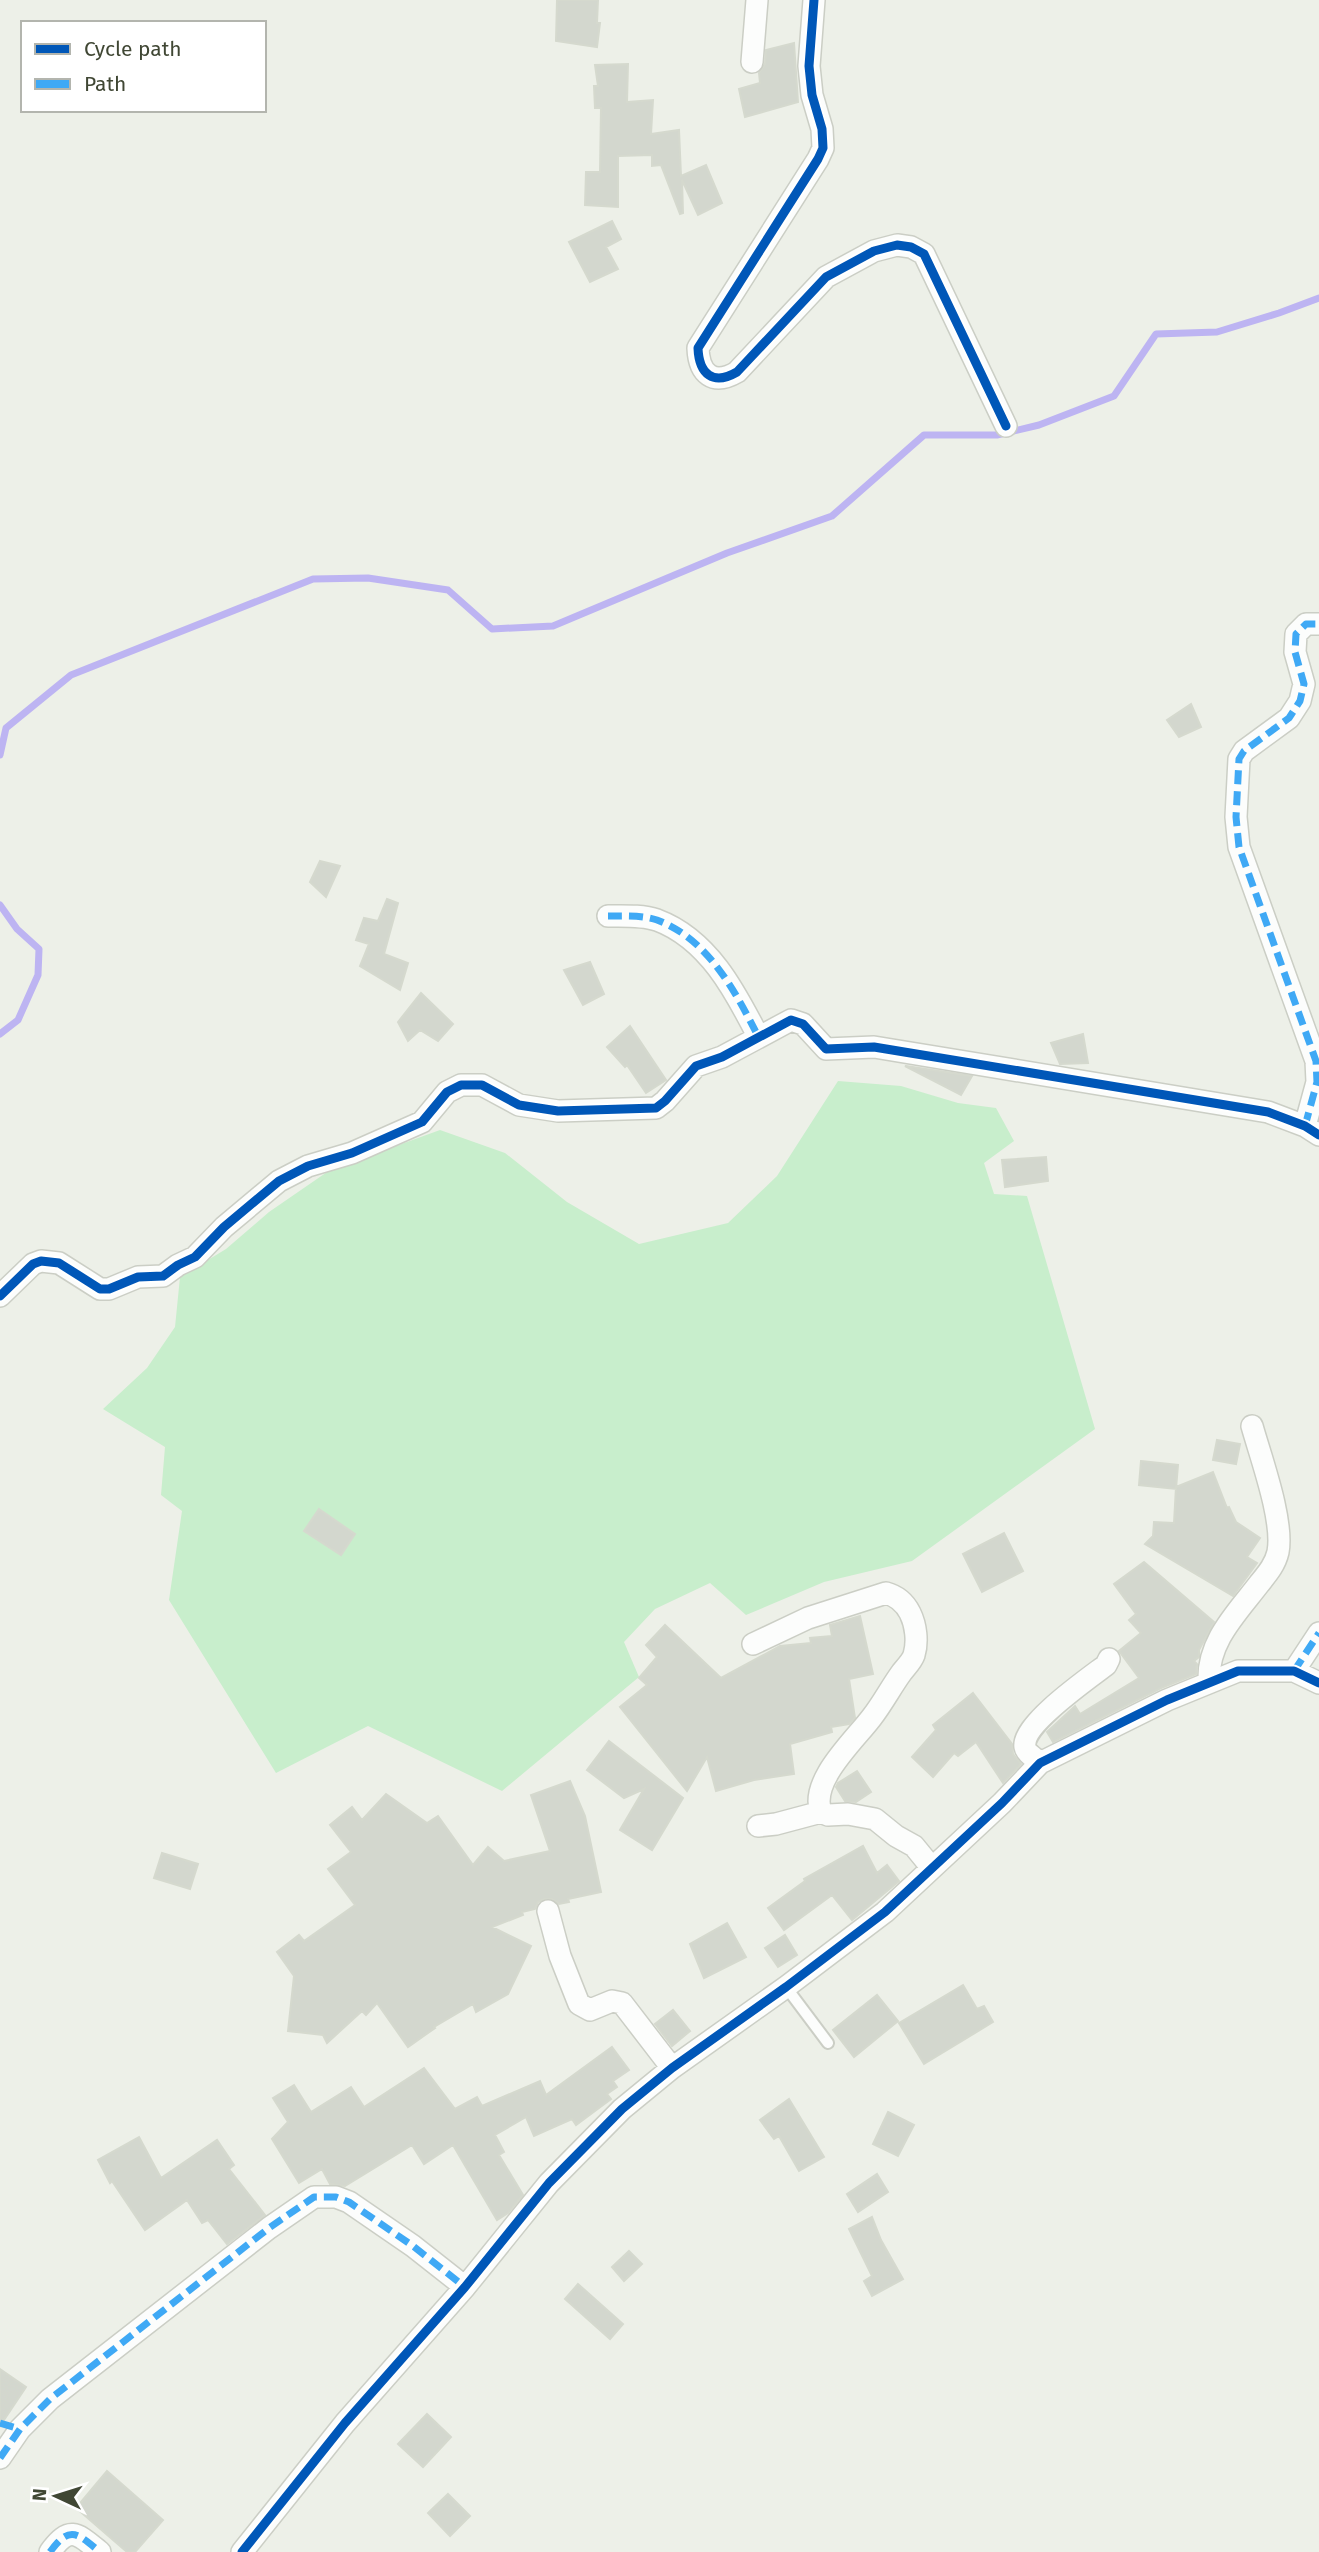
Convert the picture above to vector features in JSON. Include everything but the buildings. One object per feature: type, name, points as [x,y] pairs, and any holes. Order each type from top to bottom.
[{"type":"street","points":[[752,62],[757,0]]},
{"type":"street","points":[[814,0],[809,66],[812,95],[822,129],[823,148],[698,348],[699,362],[706,374],[725,379],[737,372],[826,277],[874,251],[897,245],[911,247],[923,254],[1006,426]]},
{"type":"street","points":[[0,1296],[33,1264],[41,1261],[59,1263],[100,1289],[109,1289],[138,1277],[163,1276],[195,1257],[224,1227],[279,1181],[307,1166],[352,1153],[422,1122],[447,1092],[461,1085],[482,1085],[519,1105],[558,1111],[656,1108],[666,1101],[696,1066],[722,1057],[758,1036],[796,1020],[827,1049],[874,1047],[1268,1112],[1312,1131],[1317,1082],[1313,1048],[1239,847],[1236,788],[1237,768],[1244,751],[1280,726],[1300,701],[1304,684],[1295,652],[1296,634],[1306,624],[1319,624]]},
{"type":"street","points":[[608,916],[656,920],[697,945],[712,960],[732,989],[758,1036]]},
{"type":"street","points":[[1209,1682],[1208,1666],[1217,1641],[1269,1571],[1278,1548],[1276,1514],[1252,1426]]},
{"type":"street","points":[[753,1644],[808,1618],[886,1593],[900,1599],[914,1621],[916,1645],[913,1657],[873,1717],[844,1749],[827,1775],[818,1804],[821,1812]]},
{"type":"street","points":[[1294,1671],[1319,1633]]},
{"type":"street","points":[[1040,1763],[1025,1746],[1034,1727],[1046,1711],[1106,1665],[1109,1659]]},
{"type":"street","points":[[242,2552],[345,2423],[464,2287],[549,2183],[622,2109],[672,2068],[786,1987],[884,1912],[1002,1803],[1040,1763],[1209,1682],[1238,1671],[1294,1671],[1319,1683]]},
{"type":"street","points":[[758,1826],[821,1812],[875,1819],[914,1846],[932,1868]]},
{"type":"street","points":[[548,1911],[579,2004],[590,2010],[612,2001],[622,2003],[672,2068]]},
{"type":"street","points":[[0,2458],[10,2426],[50,2399],[269,2228],[314,2197],[336,2197],[349,2202],[414,2246],[464,2287]]},
{"type":"street","points":[[50,2552],[57,2542],[70,2534],[79,2535],[100,2552]]},
{"type":"lane","points":[[786,1987],[828,2043]]},
{"type":"green space","points":[[838,1081],[901,1086],[958,1103],[996,1108],[1014,1141],[984,1163],[994,1194],[1027,1196],[1095,1429],[912,1561],[824,1582],[746,1615],[710,1583],[655,1609],[624,1642],[639,1677],[502,1791],[368,1726],[276,1773],[169,1600],[182,1511],[161,1495],[165,1447],[103,1409],[147,1368],[175,1327],[180,1277],[226,1249],[269,1212],[330,1170],[440,1130],[505,1153],[567,1202],[639,1244],[728,1223],[777,1176]]},
{"type":"waterway","points":[[0,755],[6,728],[71,675],[313,579],[368,578],[448,590],[492,629],[553,626],[727,553],[832,516],[924,435],[997,435],[1039,425],[1114,396],[1156,334],[1217,332],[1319,298]]},
{"type":"waterway","points":[[0,905],[17,929],[39,949],[38,975],[18,1020],[0,1034]]},
{"type":"marked path","points":[[1305,1126],[1317,1082],[1316,1061],[1239,847],[1236,817],[1239,759],[1244,751],[1289,718],[1300,701],[1304,684],[1295,652],[1296,634],[1306,624],[1319,624]]},
{"type":"marked path","points":[[608,916],[657,920],[691,940],[718,968],[758,1036]]},
{"type":"marked path","points":[[1294,1671],[1319,1633]]},
{"type":"marked path","points":[[0,2458],[20,2429],[50,2399],[269,2228],[314,2197],[336,2197],[349,2202],[413,2246],[465,2287]]},
{"type":"marked path","points":[[0,2423],[20,2429]]},
{"type":"marked path","points":[[50,2552],[69,2535],[86,2540],[100,2552]]},
{"type":"cycle path","points":[[814,0],[809,66],[812,95],[822,129],[823,148],[698,348],[701,365],[704,371],[714,377],[721,378],[737,372],[826,277],[874,251],[897,245],[911,247],[924,254],[1006,426]]},
{"type":"cycle path","points":[[0,1296],[33,1264],[41,1261],[59,1263],[100,1289],[109,1289],[138,1277],[163,1276],[195,1257],[224,1227],[279,1181],[308,1166],[352,1153],[422,1122],[447,1092],[461,1085],[482,1085],[519,1105],[558,1111],[656,1108],[696,1066],[722,1057],[791,1020],[803,1024],[826,1049],[874,1047],[1268,1112],[1305,1126],[1319,1135]]},
{"type":"cycle path","points":[[242,2552],[345,2423],[465,2287],[549,2183],[622,2109],[672,2068],[885,1912],[1002,1803],[1040,1763],[1167,1700],[1238,1671],[1294,1671],[1319,1683]]}]
